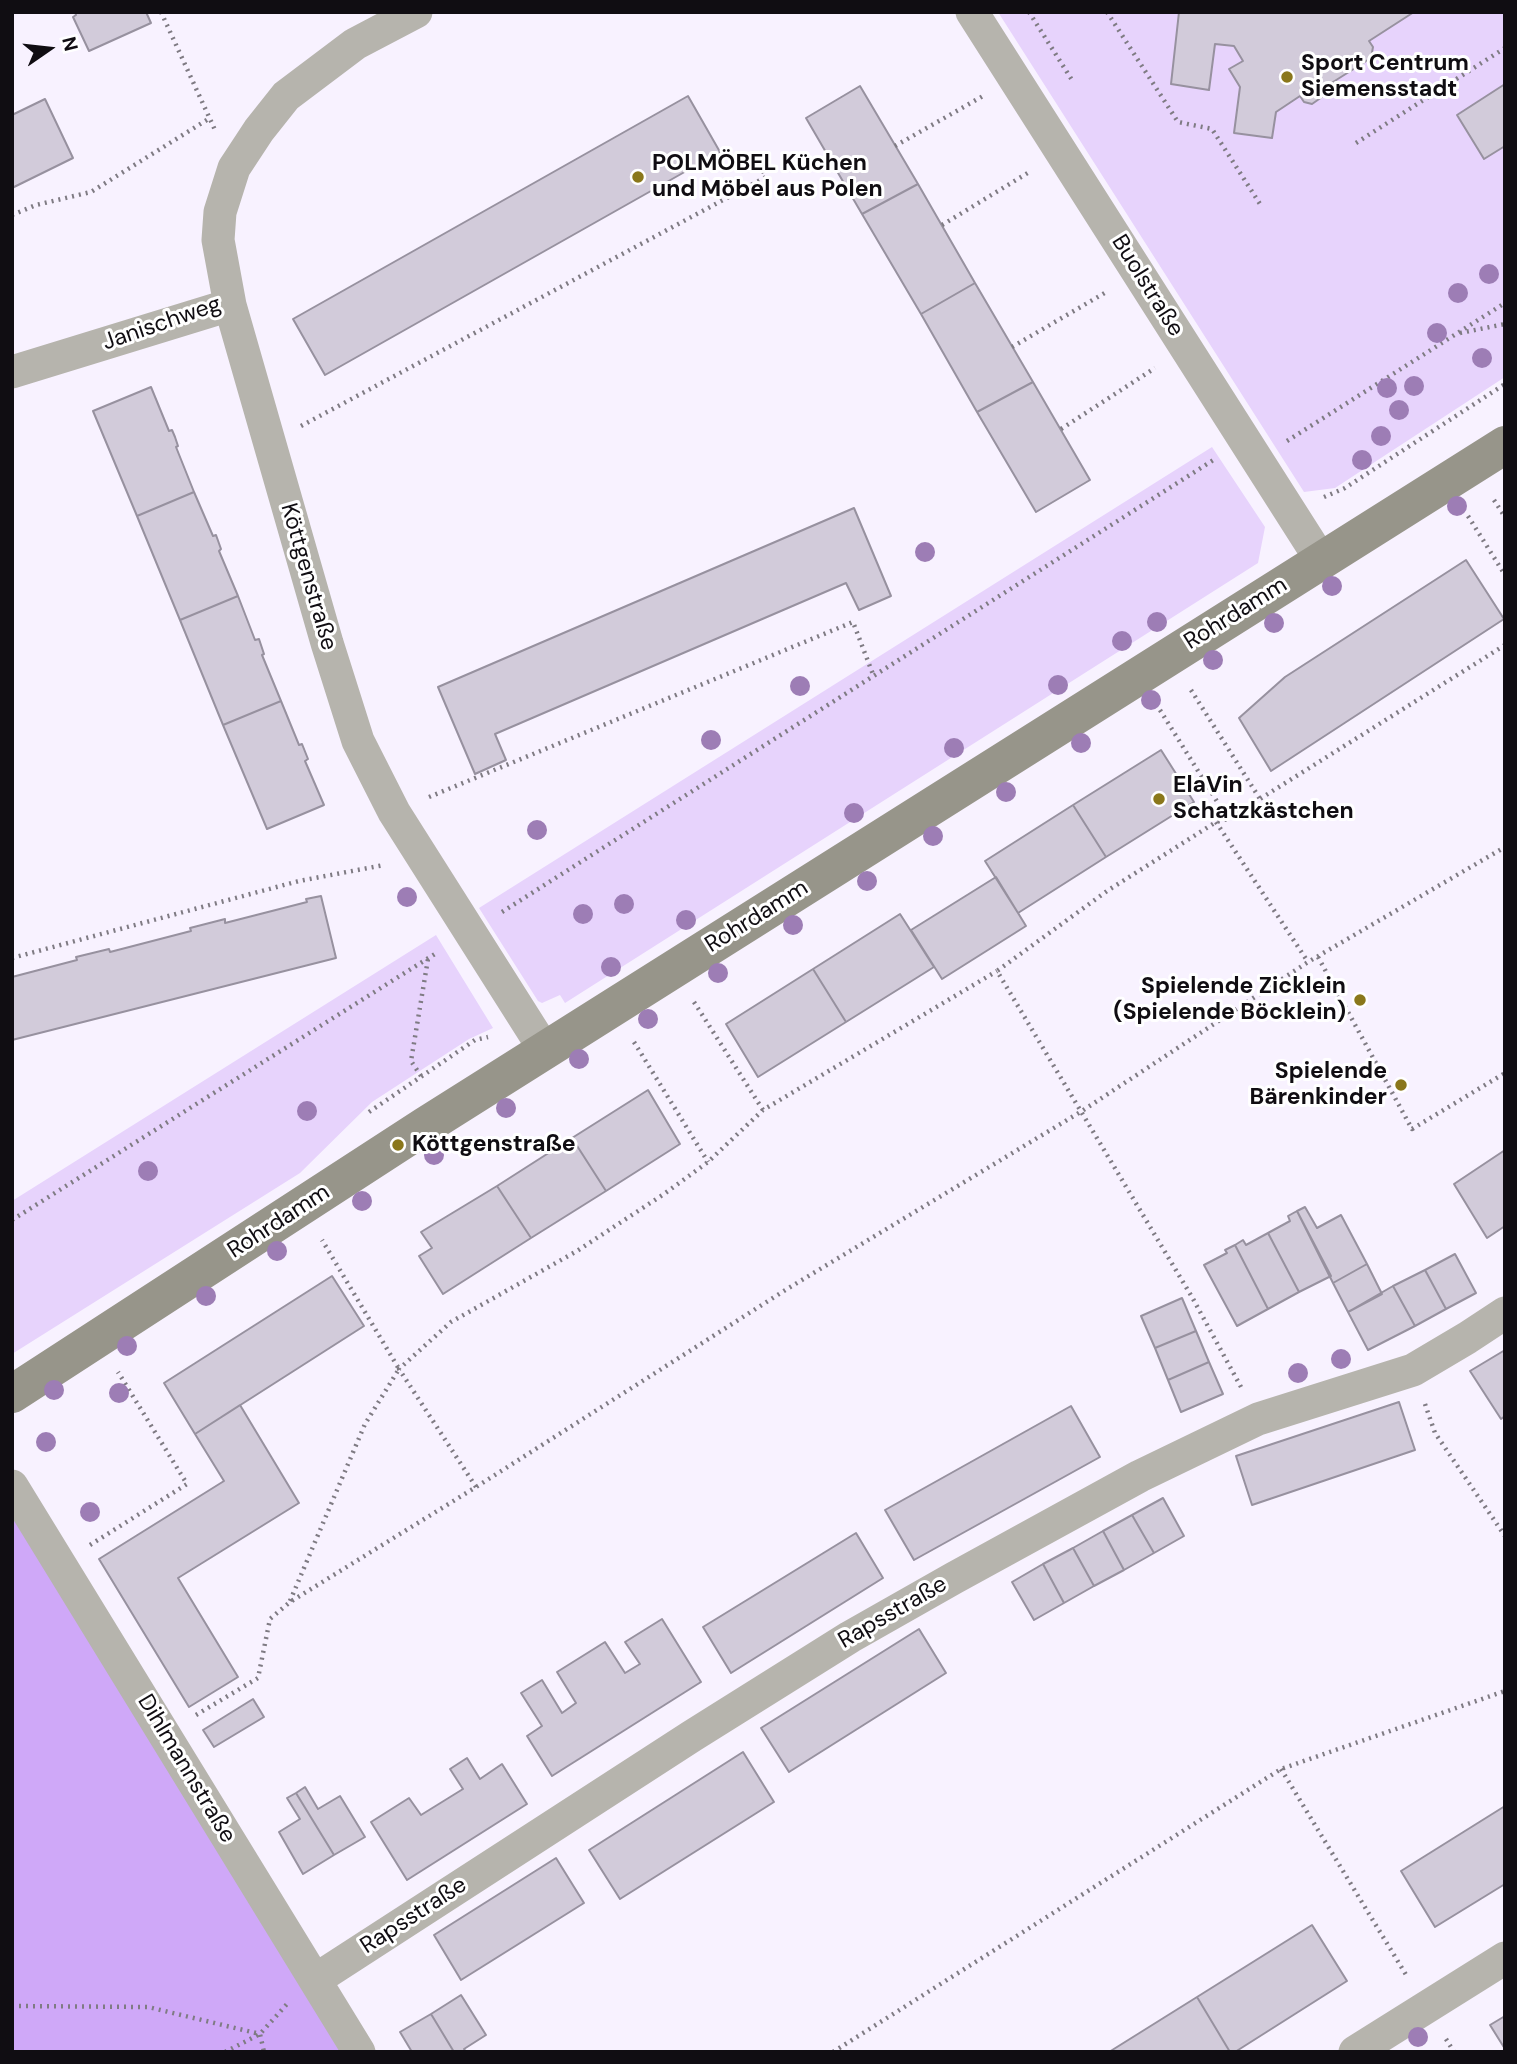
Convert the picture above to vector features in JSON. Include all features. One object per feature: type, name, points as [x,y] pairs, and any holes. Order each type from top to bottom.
[{"type":"main road","name":"Rohrdamm","points":[[12,1394],[425,1126],[1505,445]]},
{"type":"street","name":"Janischweg","points":[[12,372],[230,305],[218,240],[220,212],[234,168],[286,96],[355,44],[416,12]]},
{"type":"street","name":"Buolstraße","points":[[972,12],[1321,560]]},
{"type":"street","name":"Köttgenstraße","points":[[230,305],[327,643],[358,741],[394,811],[546,1052]]},
{"type":"street","name":"Rapsstraße","points":[[315,1980],[692,1735],[850,1637],[1140,1476],[1258,1419],[1413,1370],[1505,1313]]},
{"type":"street","name":"Dihlmannstraße","points":[[12,1486],[359,2052]]},
{"type":"street","points":[[1354,2052],[1505,1958]]},
{"type":"path","points":[[161,12],[234,168]]},
{"type":"path","points":[[1029,12],[1072,80]]},
{"type":"path","points":[[1107,12],[1178,122],[1212,129],[1260,204]]},
{"type":"path","points":[[1356,143],[1505,48]]},
{"type":"path","points":[[895,146],[1014,78]]},
{"type":"path","points":[[12,215],[36,205],[91,192],[210,118]]},
{"type":"path","points":[[942,225],[1062,153]]},
{"type":"path","points":[[270,443],[766,177],[758,161]]},
{"type":"path","points":[[1012,347],[1116,286]]},
{"type":"path","points":[[1282,444],[1505,303]]},
{"type":"path","points":[[1456,334],[1505,324]]},
{"type":"path","points":[[1061,429],[1164,362]]},
{"type":"path","points":[[1321,498],[1345,488],[1505,384]]},
{"type":"path","points":[[492,918],[1223,454]]},
{"type":"path","points":[[1494,500],[1505,517]]},
{"type":"path","points":[[1468,516],[1505,575]]},
{"type":"path","points":[[394,811],[853,622],[874,677]]},
{"type":"path","points":[[290,1602],[365,1424],[399,1368],[451,1322],[577,1251],[708,1161],[762,1110],[997,971],[1107,891],[1216,822],[1228,819],[1505,645]]},
{"type":"path","points":[[1191,690],[1260,799]]},
{"type":"path","points":[[1160,710],[1228,819]]},
{"type":"path","points":[[1216,822],[1308,962]]},
{"type":"path","points":[[190,1720],[258,1678],[270,1619],[290,1602],[788,1289],[1082,1111],[1308,962],[1505,847]]},
{"type":"path","points":[[12,958],[299,881],[396,863]]},
{"type":"path","points":[[12,1220],[448,946]]},
{"type":"path","points":[[1318,957],[1412,1129],[1505,1073]]},
{"type":"path","points":[[425,1083],[411,1060],[428,959]]},
{"type":"path","points":[[997,971],[1192,1297],[1258,1419]]},
{"type":"path","points":[[691,996],[762,1110]]},
{"type":"path","points":[[634,1042],[708,1161]]},
{"type":"path","points":[[322,1240],[475,1487]]},
{"type":"path","points":[[85,1548],[187,1484],[116,1368]]},
{"type":"path","points":[[1413,1370],[1436,1433],[1505,1536]]},
{"type":"path","points":[[833,2052],[1282,1769],[1505,1691]]},
{"type":"path","points":[[1282,1769],[1426,2007]]},
{"type":"path","points":[[225,2052],[260,2034],[295,1994],[315,1980]]},
{"type":"path","points":[[12,2006],[148,2007],[260,2034]]},
{"type":"path","points":[[260,2034],[264,2052]]},
{"type":"shaded area","name":"Sport Centrum Siemensstadt","points":[[998,12],[1505,12],[1505,377],[1335,488],[1304,492]]},
{"type":"shaded area","points":[[1212,447],[1265,527],[1258,563],[565,1003],[560,995],[542,1003],[538,1001],[479,908]]},
{"type":"shaded area","points":[[436,935],[493,1028],[469,1039],[372,1102],[300,1173],[12,1354],[12,1201]]},
{"type":"shaded area","points":[[12,1504],[345,2052],[12,2052]]},
{"type":"building","points":[[75,12],[146,12],[151,23],[89,51],[73,17]]},
{"type":"building","name":"Sport Centrum Siemensstadt","points":[[1179,12],[1414,12],[1369,41],[1373,47],[1371,58],[1322,89],[1322,97],[1312,104],[1304,102],[1300,96],[1276,112],[1272,138],[1234,133],[1240,87],[1229,69],[1243,61],[1234,46],[1215,44],[1209,90],[1171,84]]},
{"type":"building","points":[[1505,84],[1505,146],[1484,159],[1457,115]]},
{"type":"building","points":[[860,86],[918,184],[862,214],[806,118]]},
{"type":"building","points":[[688,96],[720,152],[325,375],[293,319]]},
{"type":"building","points":[[45,99],[73,158],[12,188],[12,115]]},
{"type":"building","points":[[918,184],[975,283],[921,314],[862,214]]},
{"type":"building","points":[[975,283],[1033,382],[977,412],[921,314]]},
{"type":"building","points":[[1033,382],[1090,480],[1036,512],[977,412]]},
{"type":"building","points":[[151,387],[169,431],[172,430],[175,437],[176,447],[194,492],[137,516],[93,411]]},
{"type":"building","points":[[194,492],[213,536],[216,535],[221,549],[219,551],[238,596],[180,620],[137,516]]},
{"type":"building","points":[[854,508],[891,596],[859,610],[846,583],[495,734],[506,760],[475,774],[438,687]]},
{"type":"building","points":[[1466,560],[1504,619],[1271,771],[1239,718],[1285,677]]},
{"type":"building","points":[[238,596],[255,640],[259,639],[264,654],[262,655],[281,701],[223,725],[180,620]]},
{"type":"building","points":[[281,701],[299,745],[302,744],[308,759],[305,761],[324,805],[267,829],[223,725]]},
{"type":"building","points":[[1161,750],[1194,802],[1106,857],[1073,805]]},
{"type":"building","points":[[1073,805],[1106,857],[1018,913],[985,861]]},
{"type":"building","points":[[996,877],[1026,926],[942,979],[911,930]]},
{"type":"building","points":[[321,896],[336,958],[12,1040],[12,977],[77,960],[76,957],[109,949],[110,952],[191,931],[190,928],[225,919],[225,923]]},
{"type":"building","points":[[900,914],[934,967],[846,1022],[813,969]]},
{"type":"building","points":[[813,969],[846,1022],[758,1077],[726,1024]]},
{"type":"building","points":[[648,1090],[680,1144],[606,1191],[572,1138]]},
{"type":"building","points":[[572,1138],[606,1191],[531,1238],[497,1186]]},
{"type":"building","points":[[1505,1150],[1505,1226],[1487,1238],[1454,1184]]},
{"type":"building","points":[[497,1186],[531,1238],[443,1294],[419,1256],[432,1248],[421,1232]]},
{"type":"building","points":[[1305,1207],[1317,1228],[1341,1215],[1367,1264],[1333,1283],[1297,1211]]},
{"type":"building","points":[[1297,1211],[1331,1276],[1299,1292],[1268,1233],[1290,1221],[1288,1216]]},
{"type":"building","points":[[1268,1233],[1299,1292],[1268,1309],[1235,1245],[1243,1240],[1246,1245]]},
{"type":"building","points":[[1235,1245],[1268,1309],[1237,1326],[1204,1265],[1227,1253],[1225,1250]]},
{"type":"building","points":[[1455,1254],[1476,1293],[1446,1309],[1425,1270]]},
{"type":"building","points":[[1367,1264],[1382,1294],[1348,1312],[1333,1283]]},
{"type":"building","points":[[1425,1270],[1446,1309],[1415,1326],[1393,1286]]},
{"type":"building","points":[[332,1276],[364,1326],[195,1434],[164,1383]]},
{"type":"building","points":[[1393,1286],[1415,1326],[1368,1350],[1348,1312]]},
{"type":"building","points":[[1182,1298],[1196,1331],[1155,1348],[1141,1316]]},
{"type":"building","points":[[1196,1331],[1209,1362],[1168,1380],[1155,1348]]},
{"type":"building","points":[[1505,1350],[1505,1416],[1501,1419],[1470,1371]]},
{"type":"building","points":[[1209,1362],[1223,1394],[1181,1412],[1168,1380]]},
{"type":"building","points":[[1399,1402],[1415,1450],[1252,1505],[1236,1456]]},
{"type":"building","points":[[240,1405],[299,1503],[178,1578],[238,1677],[189,1707],[99,1559],[224,1481],[195,1434]]},
{"type":"building","points":[[1071,1406],[1100,1457],[914,1560],[885,1510]]},
{"type":"building","points":[[1163,1498],[1184,1536],[1154,1553],[1132,1515]]},
{"type":"building","points":[[1132,1515],[1154,1553],[1124,1570],[1103,1531]]},
{"type":"building","points":[[1103,1531],[1124,1570],[1094,1586],[1073,1548]]},
{"type":"building","points":[[856,1533],[883,1578],[731,1673],[703,1627]]},
{"type":"building","points":[[1073,1548],[1094,1586],[1064,1603],[1043,1564]]},
{"type":"building","points":[[1043,1564],[1064,1603],[1034,1620],[1012,1582]]},
{"type":"building","points":[[662,1619],[701,1682],[552,1776],[527,1736],[542,1726],[521,1693],[542,1680],[562,1713],[576,1703],[557,1672],[605,1642],[625,1673],[640,1664],[625,1642]]},
{"type":"building","points":[[919,1629],[946,1673],[789,1772],[761,1728]]},
{"type":"building","points":[[253,1699],[264,1717],[214,1747],[203,1730]]},
{"type":"building","points":[[743,1752],[774,1802],[620,1899],[589,1850]]},
{"type":"building","points":[[467,1758],[480,1779],[502,1764],[527,1804],[407,1880],[371,1822],[409,1798],[421,1815],[463,1789],[450,1769]]},
{"type":"building","points":[[305,1787],[318,1809],[340,1796],[365,1837],[334,1855],[296,1793]]},
{"type":"building","points":[[296,1793],[334,1855],[303,1874],[279,1832],[300,1819],[287,1798]]},
{"type":"building","points":[[1505,1806],[1505,1884],[1435,1927],[1401,1871]]},
{"type":"building","points":[[556,1858],[584,1903],[461,1980],[434,1935]]},
{"type":"building","points":[[1312,1925],[1347,1981],[1235,2052],[1230,2052],[1197,1997]]},
{"type":"building","points":[[461,1995],[486,2035],[464,2049],[466,2052],[454,2052],[431,2014]]},
{"type":"building","points":[[1197,1997],[1230,2052],[1109,2052]]},
{"type":"building","points":[[431,2014],[454,2052],[412,2052],[400,2032]]},
{"type":"building","points":[[1505,2016],[1505,2049],[1490,2025]]},
{"type":"place","name":"Sport Centrum Siemensstadt","points":[[1287,77]]},
{"type":"place","name":"POLMÖBEL Küchen und Möbel aus Polen","points":[[638,177]]},
{"type":"place","name":"ElaVin Schatzkästchen","points":[[1159,799]]},
{"type":"place","name":"Spielende Zicklein (Spielende Böcklein)","points":[[1360,1000]]},
{"type":"place","name":"Spielende Bärenkinder","points":[[1401,1085]]},
{"type":"place","name":"Köttgenstraße","points":[[398,1145]]}]
